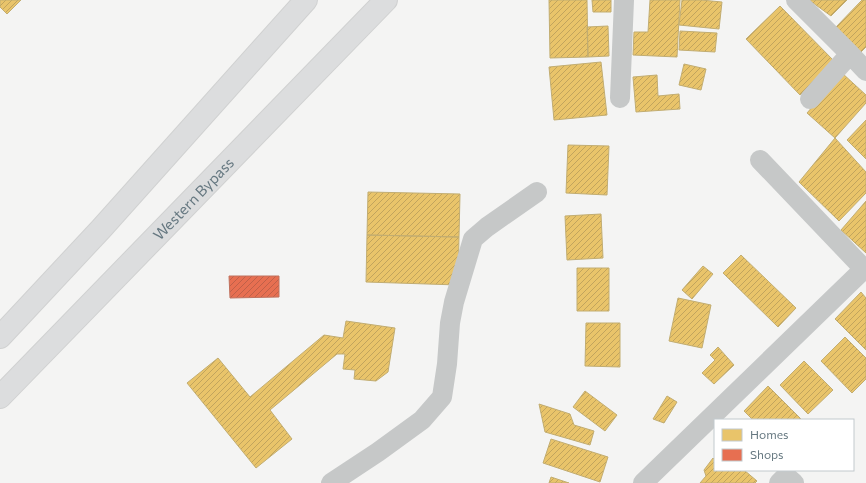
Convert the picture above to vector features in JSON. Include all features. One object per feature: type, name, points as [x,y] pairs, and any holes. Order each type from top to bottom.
[{"type":"main road","points":[[0,337],[101,229],[306,0]]},
{"type":"main road","name":"Western Bypass","points":[[0,397],[386,0]]},
{"type":"street","points":[[620,98],[624,0]]},
{"type":"street","points":[[796,0],[866,71]]},
{"type":"street","points":[[810,99],[850,54]]},
{"type":"street","points":[[643,483],[865,270],[760,160]]},
{"type":"street","points":[[331,483],[378,452],[422,420],[442,397],[448,364],[450,323],[454,302],[473,239],[486,227],[537,192]]},
{"type":"street","points":[[779,483],[786,476],[794,483]]},
{"type":"building: Homes","points":[[0,0],[21,0],[7,14],[0,7]]},
{"type":"building: Homes","points":[[549,0],[587,0],[588,57],[550,58]]},
{"type":"building: Homes","points":[[592,0],[611,0],[611,12],[593,12]]},
{"type":"building: Homes","points":[[650,0],[680,0],[677,57],[633,55],[634,32],[648,32]]},
{"type":"building: Homes","points":[[682,0],[722,2],[719,29],[679,25]]},
{"type":"building: Homes","points":[[809,0],[847,0],[831,16]]},
{"type":"building: Homes","points":[[862,0],[866,0],[866,47],[861,52],[836,27]]},
{"type":"building: Homes","points":[[780,6],[834,61],[800,95],[746,39]]},
{"type":"building: Homes","points":[[608,26],[609,56],[588,57],[587,27]]},
{"type":"building: Homes","points":[[680,31],[717,33],[715,52],[679,50]]},
{"type":"building: Homes","points":[[601,62],[607,115],[554,120],[549,67]]},
{"type":"building: Homes","points":[[684,64],[706,69],[701,90],[679,85]]},
{"type":"building: Homes","points":[[842,73],[866,95],[866,103],[835,138],[807,113]]},
{"type":"building: Homes","points":[[657,75],[658,96],[679,94],[680,109],[636,112],[633,77]]},
{"type":"building: Homes","points":[[866,120],[866,159],[847,140]]},
{"type":"building: Homes","points":[[835,138],[866,172],[866,193],[839,221],[799,182]]},
{"type":"building: Homes","points":[[568,145],[609,146],[607,195],[566,193]]},
{"type":"building: Homes","points":[[368,192],[460,194],[459,237],[367,235]]},
{"type":"building: Homes","points":[[866,201],[866,253],[841,230]]},
{"type":"building: Homes","points":[[601,214],[603,258],[567,260],[565,216]]},
{"type":"building: Homes","points":[[367,235],[459,237],[458,285],[366,282]]},
{"type":"building: Homes","points":[[741,255],[796,308],[778,327],[723,273]]},
{"type":"building: Homes","points":[[703,266],[713,274],[692,299],[682,290]]},
{"type":"building: Homes","points":[[577,268],[609,268],[609,311],[577,311]]},
{"type":"building: Homes","points":[[861,292],[866,298],[866,350],[835,319]]},
{"type":"building: Homes","points":[[678,298],[711,305],[702,348],[669,341]]},
{"type":"building: Homes","points":[[346,321],[395,328],[388,372],[376,381],[354,379],[355,370],[343,369],[345,354],[337,354],[270,410],[292,439],[256,468],[187,383],[218,358],[250,397],[324,335],[343,338]]},
{"type":"building: Homes","points":[[586,323],[620,323],[620,367],[585,366]]},
{"type":"building: Homes","points":[[845,337],[866,358],[866,379],[852,393],[821,361]]},
{"type":"building: Homes","points":[[718,347],[734,365],[714,384],[702,373],[715,360],[710,355]]},
{"type":"building: Homes","points":[[804,361],[833,390],[808,414],[780,385]]},
{"type":"building: Homes","points":[[768,386],[801,419],[752,419],[744,411]]},
{"type":"building: Homes","points":[[585,391],[617,415],[605,431],[573,407]]},
{"type":"building: Homes","points":[[667,396],[677,402],[664,423],[653,419]]},
{"type":"building: Homes","points":[[539,404],[570,414],[574,425],[594,431],[590,445],[545,432]]},
{"type":"building: Homes","points":[[551,439],[608,457],[600,482],[543,463]]},
{"type":"building: Homes","points":[[713,458],[714,471],[745,471],[757,481],[755,483],[700,483],[706,476],[704,470]]},
{"type":"building: Homes","points":[[551,477],[569,483],[549,483]]},
{"type":"building: Shops","points":[[229,276],[279,276],[279,297],[230,298]]}]
